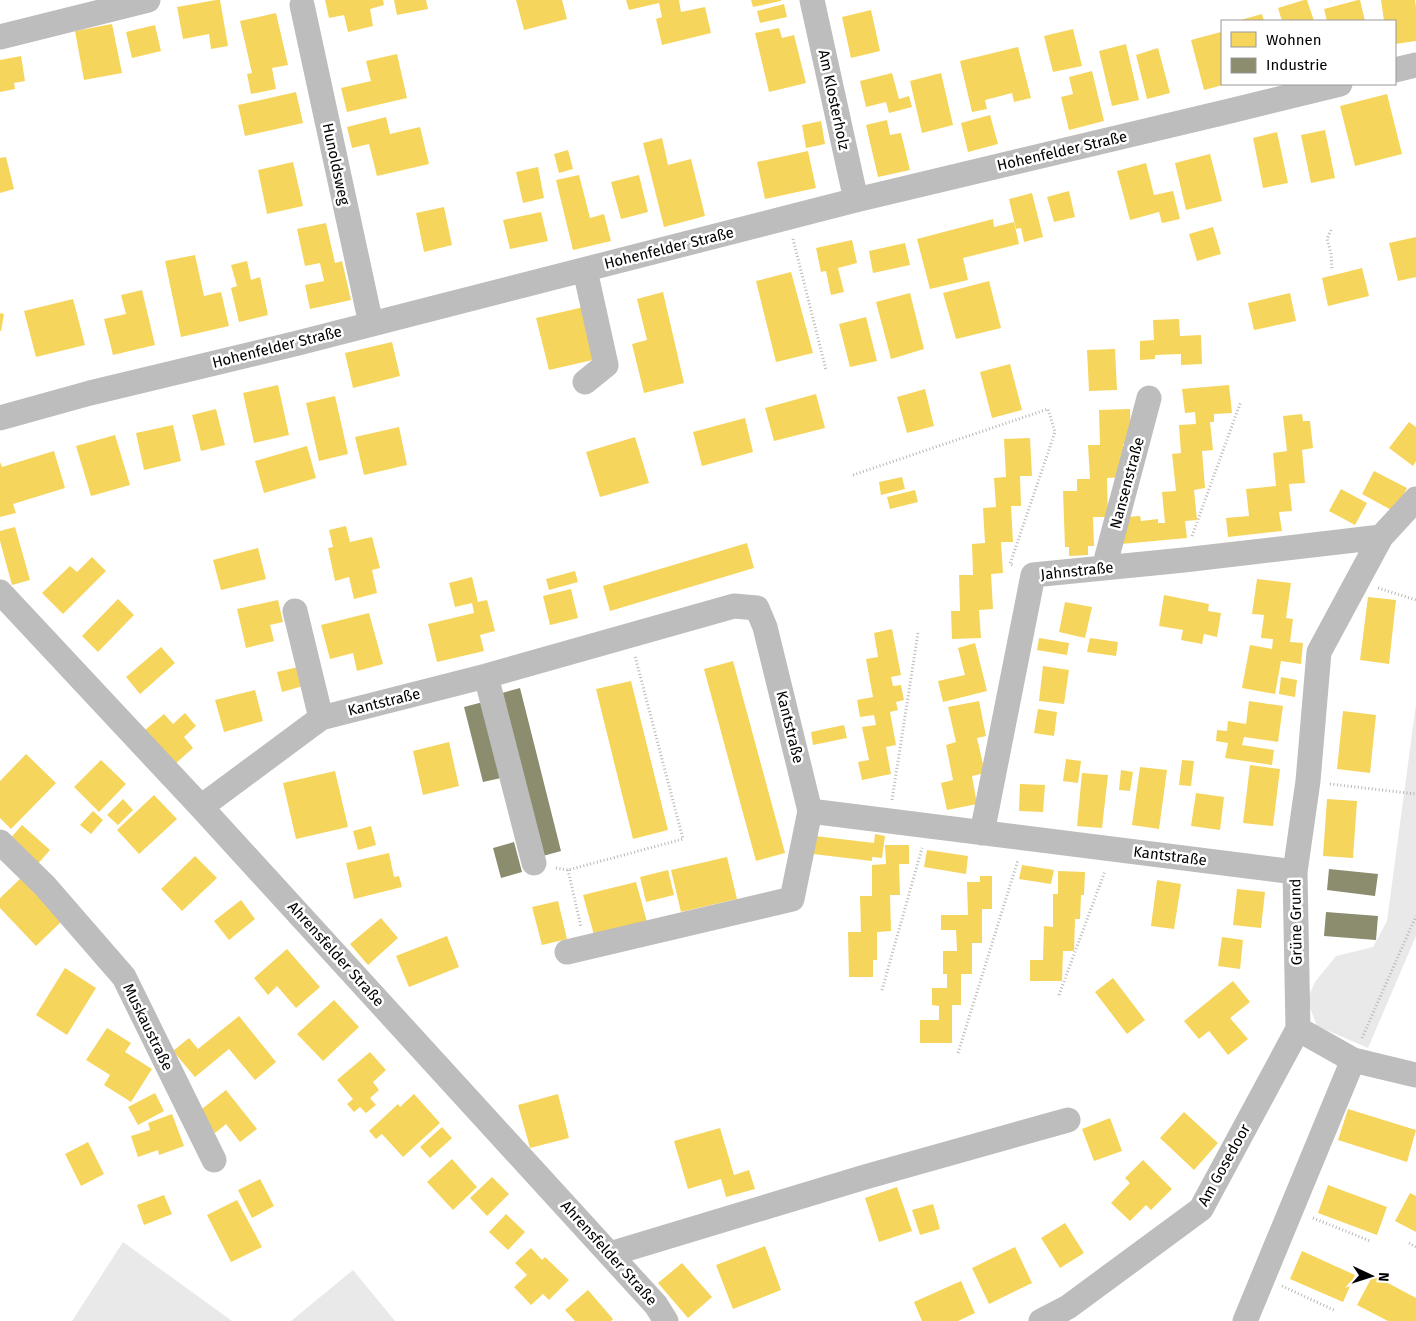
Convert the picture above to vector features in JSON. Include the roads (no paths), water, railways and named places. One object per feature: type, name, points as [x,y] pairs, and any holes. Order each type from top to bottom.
[{"type":"street","points":[[0,37],[148,0]]},
{"type":"street","name":"Am Klosterholz","points":[[812,0],[856,200]]},
{"type":"street","name":"Hunoldsweg","points":[[302,4],[371,324]]},
{"type":"street","points":[[1396,70],[1416,65]]},
{"type":"street","name":"Hohenfelder Straße","points":[[0,418],[90,393],[298,343],[856,200],[1336,85]]},
{"type":"street","points":[[585,270],[606,365],[585,382]]},
{"type":"street","name":"Nansenstraße","points":[[1104,568],[1149,398]]},
{"type":"street","name":"Grüne Grund","points":[[1298,1029],[1295,872],[1308,781],[1319,652],[1381,537],[1416,499]]},
{"type":"street","name":"Jahnstraße","points":[[982,833],[1033,575],[1381,537]]},
{"type":"street","name":"Ahrensfelder Straße","points":[[0,592],[201,807],[610,1254],[656,1305],[666,1321]]},
{"type":"street","name":"Kantstraße","points":[[201,807],[320,718],[486,676],[734,606],[757,608],[765,627],[810,812],[1295,872]]},
{"type":"street","points":[[295,611],[320,718]]},
{"type":"street","points":[[486,676],[534,863]]},
{"type":"street","points":[[576,949],[792,899],[810,812]]},
{"type":"street","name":"Muskaustraße","points":[[0,842],[45,886],[124,977],[214,1160]]},
{"type":"street","points":[[1298,1029],[1353,1060],[1416,1075]]},
{"type":"street","name":"Am Gosedoor","points":[[1041,1321],[1068,1307],[1201,1209],[1298,1029]]},
{"type":"street","points":[[1245,1321],[1353,1060]]},
{"type":"street","points":[[610,1254],[865,1177],[1068,1120]]}]
